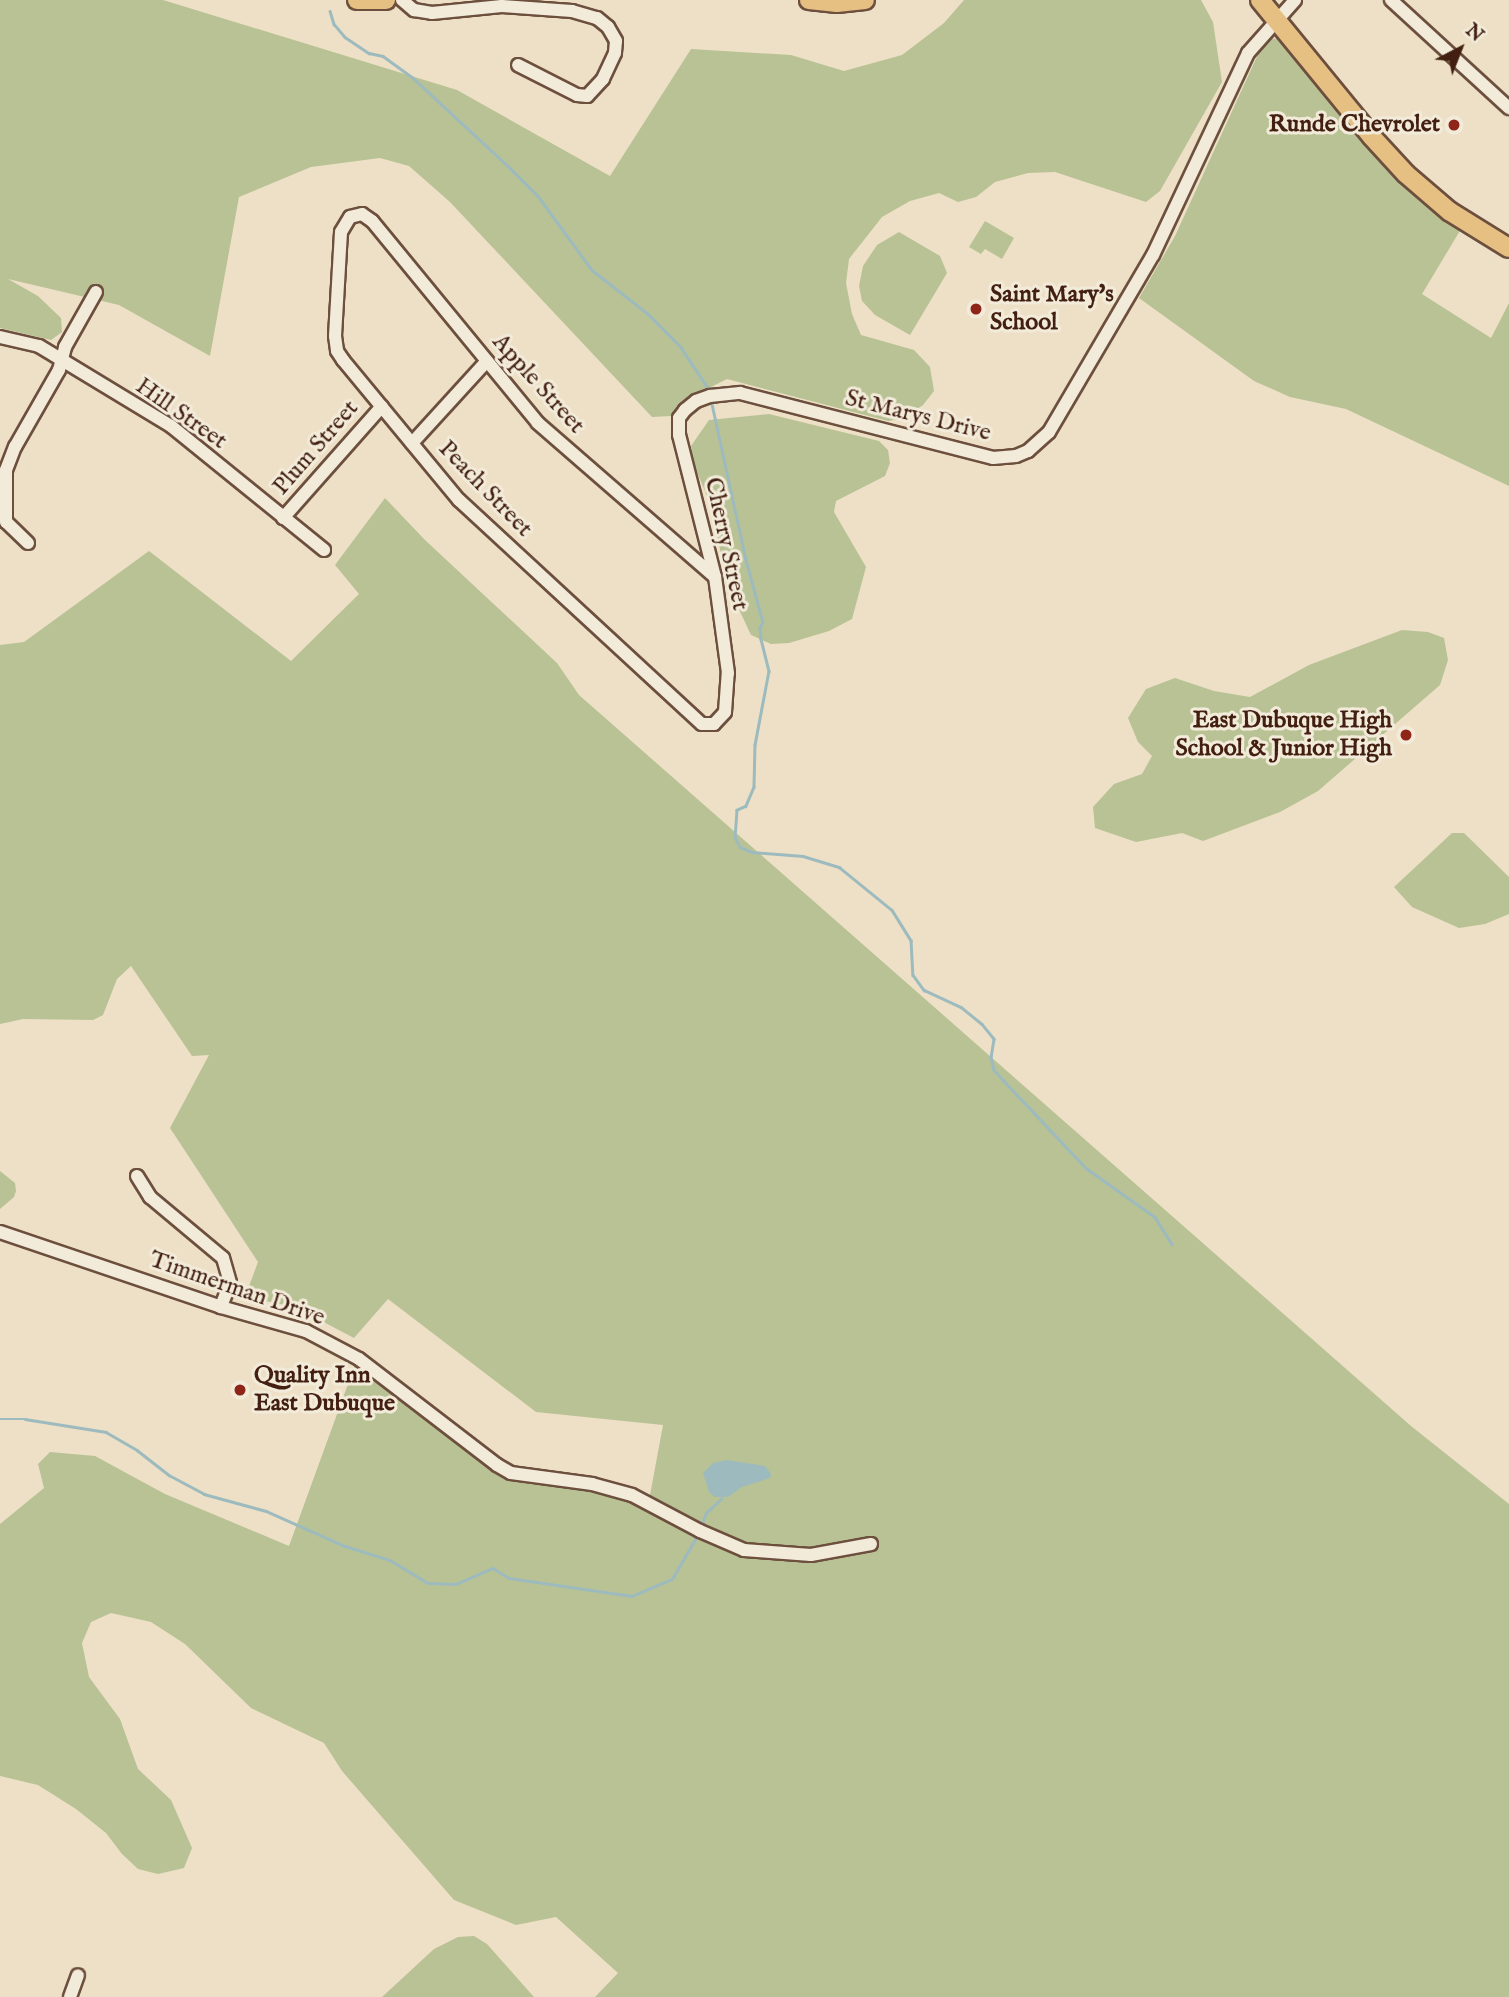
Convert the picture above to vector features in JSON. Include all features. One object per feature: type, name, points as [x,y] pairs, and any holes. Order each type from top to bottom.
[{"type":"main road","points":[[357,0],[386,0]]},
{"type":"main road","points":[[809,0],[866,0]]},
{"type":"main road","points":[[1260,0],[1372,137],[1435,200],[1509,248]]},
{"type":"street","points":[[402,0],[414,10],[432,13],[489,7],[531,7],[580,13],[603,22],[616,41],[615,53],[595,90],[587,96],[576,95],[518,65]]},
{"type":"street","name":"St Marys Drive","points":[[717,395],[754,396],[993,458],[1016,456],[1028,451],[1049,432],[1153,255],[1248,53],[1295,0]]},
{"type":"street","points":[[1391,0],[1509,108]]},
{"type":"street","name":"Apple Street","points":[[347,220],[358,213],[372,220],[538,423],[715,577]]},
{"type":"street","name":"Peach Street","points":[[347,220],[341,232],[335,344],[343,360],[459,500],[702,724],[717,723]]},
{"type":"street","points":[[28,543],[6,522],[6,470],[15,447],[59,370],[60,360],[96,292]]},
{"type":"street","name":"Hill Street","points":[[0,337],[32,343],[181,433],[324,551]]},
{"type":"street","points":[[412,443],[487,361]]},
{"type":"street","name":"Cherry Street","points":[[717,395],[692,404],[679,418],[715,577],[728,673],[725,712],[717,723]]},
{"type":"street","name":"Plum Street","points":[[283,518],[382,406]]},
{"type":"street","points":[[137,1176],[150,1197],[223,1258],[230,1283],[221,1307]]},
{"type":"street","name":"Timmerman Drive","points":[[0,1231],[221,1307],[288,1323],[333,1344],[385,1378],[511,1473],[592,1484],[632,1495],[700,1531],[744,1550],[811,1555],[871,1544]]},
{"type":"street","points":[[70,1997],[78,1975]]},
{"type":"green space","points":[[0,0],[163,0],[457,90],[610,176],[691,49],[791,55],[844,71],[902,55],[944,23],[964,0],[1201,0],[1213,22],[1222,82],[1160,191],[1146,202],[1055,172],[1028,173],[995,182],[976,197],[958,202],[939,193],[910,201],[882,217],[849,259],[846,283],[852,314],[861,335],[914,350],[930,367],[934,391],[923,405],[904,418],[888,421],[727,379],[679,403],[671,416],[652,417],[450,202],[409,166],[380,158],[311,167],[239,197],[210,356],[119,305],[8,279],[38,296],[61,318],[62,332],[51,340],[0,328]]},
{"type":"green space","points":[[1277,38],[1288,46],[1393,174],[1461,229],[1422,294],[1491,338],[1509,303],[1509,486],[1346,409],[1290,397],[1254,381],[1139,298],[1175,236],[1260,50],[1269,40]]},
{"type":"green space","points":[[985,221],[1014,238],[1002,259],[985,249],[981,254],[969,247]]},
{"type":"green space","points":[[899,232],[940,256],[947,273],[910,335],[875,315],[862,301],[859,286],[863,266],[877,245]]},
{"type":"green space","points":[[769,414],[879,441],[888,450],[890,463],[885,476],[836,501],[834,512],[866,567],[852,619],[829,631],[789,643],[771,644],[751,635],[728,586],[710,503],[694,465],[691,446],[709,420]]},
{"type":"green space","points":[[385,498],[425,540],[557,663],[579,695],[1411,1426],[1509,1504],[1509,1997],[595,1997],[618,1973],[556,1917],[516,1925],[454,1900],[342,1771],[324,1743],[251,1708],[185,1644],[151,1622],[111,1613],[91,1622],[82,1643],[89,1677],[120,1719],[138,1769],[171,1800],[192,1848],[184,1868],[158,1874],[138,1869],[106,1833],[76,1809],[38,1785],[0,1776],[0,1524],[44,1488],[38,1464],[50,1452],[95,1456],[165,1494],[289,1546],[356,1362],[506,1475],[528,1484],[591,1489],[648,1506],[663,1425],[536,1412],[388,1299],[354,1338],[295,1307],[245,1297],[258,1262],[170,1128],[209,1055],[192,1056],[131,966],[117,979],[103,1015],[93,1020],[23,1019],[0,1024],[0,645],[24,642],[149,551],[291,661],[359,594],[335,565]]},
{"type":"green space","points":[[1402,630],[1428,632],[1444,638],[1448,660],[1440,685],[1318,791],[1280,812],[1203,841],[1182,833],[1136,842],[1095,828],[1093,807],[1114,784],[1142,774],[1152,756],[1138,742],[1128,718],[1146,689],[1175,678],[1214,691],[1250,697],[1309,665]]},
{"type":"green space","points":[[1452,833],[1464,833],[1509,877],[1509,914],[1485,924],[1459,928],[1412,907],[1394,887]]},
{"type":"green space","points":[[0,1171],[15,1183],[16,1191],[14,1197],[0,1209]]},
{"type":"green space","points":[[474,1936],[487,1944],[534,1997],[382,1997],[434,1949],[458,1937]]},
{"type":"water","points":[[727,1460],[765,1466],[771,1474],[770,1478],[742,1487],[728,1497],[715,1497],[709,1492],[703,1473],[713,1463]]},
{"type":"waterway","points":[[330,11],[334,24],[345,37],[369,53],[383,56],[413,78],[507,165],[538,196],[592,270],[647,313],[680,346],[708,388]]},
{"type":"waterway","points":[[712,404],[746,560],[763,622],[760,628],[761,639],[769,671],[755,745],[754,787],[746,806],[737,810],[735,837],[740,847],[752,852],[803,856],[839,867],[892,910],[911,940],[913,975],[924,990],[961,1007],[982,1024],[994,1039],[991,1057],[994,1070],[1086,1168],[1155,1217],[1172,1244]]},
{"type":"waterway","points":[[0,1419],[25,1419],[106,1432],[137,1450],[169,1475],[204,1494],[266,1511],[345,1546],[390,1560],[428,1583],[456,1584],[493,1568],[509,1578],[632,1596],[672,1579],[697,1536]]},
{"type":"waterway","points":[[701,1526],[706,1513],[721,1499]]},
{"type":"place","name":"Runde Chevrolet","points":[[1454,125]]},
{"type":"place","name":"Saint Mary's School","points":[[976,309]]},
{"type":"place","name":"East Dubuque High School & Junior High","points":[[1406,735]]},
{"type":"place","name":"Quality Inn East Dubuque","points":[[240,1390]]}]
